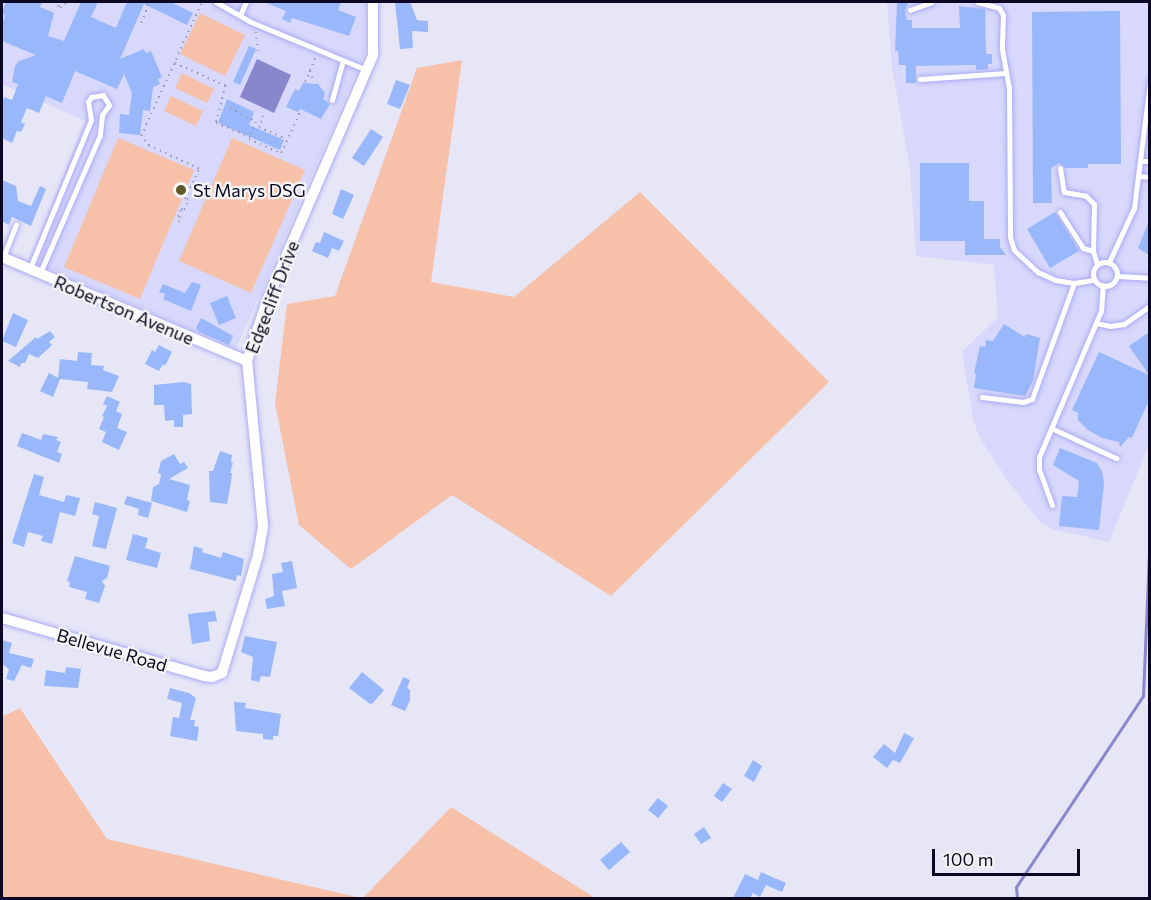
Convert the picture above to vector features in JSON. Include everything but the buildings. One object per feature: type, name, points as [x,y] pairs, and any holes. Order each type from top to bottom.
[{"type":"street","name":"Edgecliff Drive","points":[[222,673],[258,555],[263,526],[247,361],[268,297],[367,70],[374,46],[374,2]]},
{"type":"street","name":"Robertson Avenue","points":[[2,257],[247,361]]},
{"type":"street","name":"Bellevue Road","points":[[2,618],[204,676],[212,677],[222,673]]},
{"type":"lane","points":[[216,2],[240,15],[367,70]]},
{"type":"lane","points":[[240,15],[246,2]]},
{"type":"lane","points":[[910,10],[932,2]]},
{"type":"lane","points":[[977,2],[1002,11],[1002,50],[1010,87],[1010,237],[1014,250],[1029,266],[1055,280],[1074,283],[1094,280],[1103,285],[1112,283],[1117,276],[1115,268],[1109,262]]},
{"type":"lane","points":[[332,99],[343,60]]},
{"type":"lane","points":[[920,79],[1006,73]]},
{"type":"lane","points":[[1109,262],[1134,207],[1149,81]]},
{"type":"lane","points":[[103,95],[109,105],[102,115],[100,135],[35,272],[91,120],[88,102],[91,97],[103,95]]},
{"type":"lane","points":[[1140,160],[1149,161]]},
{"type":"lane","points":[[1060,168],[1064,192],[1086,196],[1092,201],[1093,251],[1097,264],[1093,271],[1094,280]]},
{"type":"lane","points":[[1138,176],[1149,177]]},
{"type":"lane","points":[[1060,212],[1083,248],[1093,251]]},
{"type":"lane","points":[[2,257],[16,225]]},
{"type":"lane","points":[[1097,264],[1109,262]]},
{"type":"lane","points":[[1117,276],[1149,278]]},
{"type":"lane","points":[[982,397],[1023,402],[1032,399],[1053,349],[1074,283]]},
{"type":"lane","points":[[1052,505],[1038,464],[1042,447],[1096,323],[1102,304],[1103,285]]},
{"type":"lane","points":[[1096,323],[1110,326],[1124,324],[1149,306]]},
{"type":"lane","points":[[1051,428],[1116,458]]},
{"type":"path","points":[[59,2],[59,8],[67,2]]},
{"type":"path","points":[[141,23],[149,2]]},
{"type":"path","points":[[178,222],[181,218],[178,217],[181,209],[184,210],[188,200],[185,199],[199,169],[149,146],[141,136],[201,4]]},
{"type":"path","points":[[305,82],[318,50]]},
{"type":"path","points":[[173,62],[226,86],[216,123],[281,153],[300,112]]},
{"type":"path","points":[[310,71],[313,81]]},
{"type":"path","points":[[230,108],[256,122],[250,137]]},
{"type":"path","points":[[259,128],[264,116]]},
{"type":"path","points":[[255,126],[284,138]]},
{"type":"shaded area","name":"St Marys DSG","points":[[2,2],[366,2],[365,53],[236,349],[29,260],[85,121],[2,84]]},
{"type":"shaded area","points":[[887,2],[1149,2],[1149,445],[1109,542],[1052,529],[1040,522],[1008,481],[979,437],[973,419],[962,352],[998,317],[994,265],[916,256],[910,169],[892,67]]},
{"type":"shaded area","points":[[200,13],[245,35],[225,76],[180,54]]},
{"type":"shaded area","points":[[257,59],[291,75],[274,113],[240,97]]},
{"type":"shaded area","points":[[462,60],[431,282],[514,297],[640,192],[829,382],[611,596],[452,495],[351,569],[299,525],[275,403],[287,304],[335,296],[417,68]]},
{"type":"shaded area","points":[[182,73],[214,89],[207,103],[175,88]]},
{"type":"shaded area","points":[[171,96],[203,111],[196,126],[164,111]]},
{"type":"shaded area","points":[[118,138],[194,170],[140,299],[64,267]]},
{"type":"shaded area","points":[[232,138],[305,170],[251,293],[179,261]]},
{"type":"shaded area","points":[[20,708],[107,839],[361,898],[2,898],[2,717]]},
{"type":"shaded area","points":[[451,807],[595,898],[363,898]]},
{"type":"waterway","points":[[1017,898],[1016,887],[1143,696],[1150,529]]},
{"type":"place","name":"St Marys DSG","points":[[181,190]]}]
